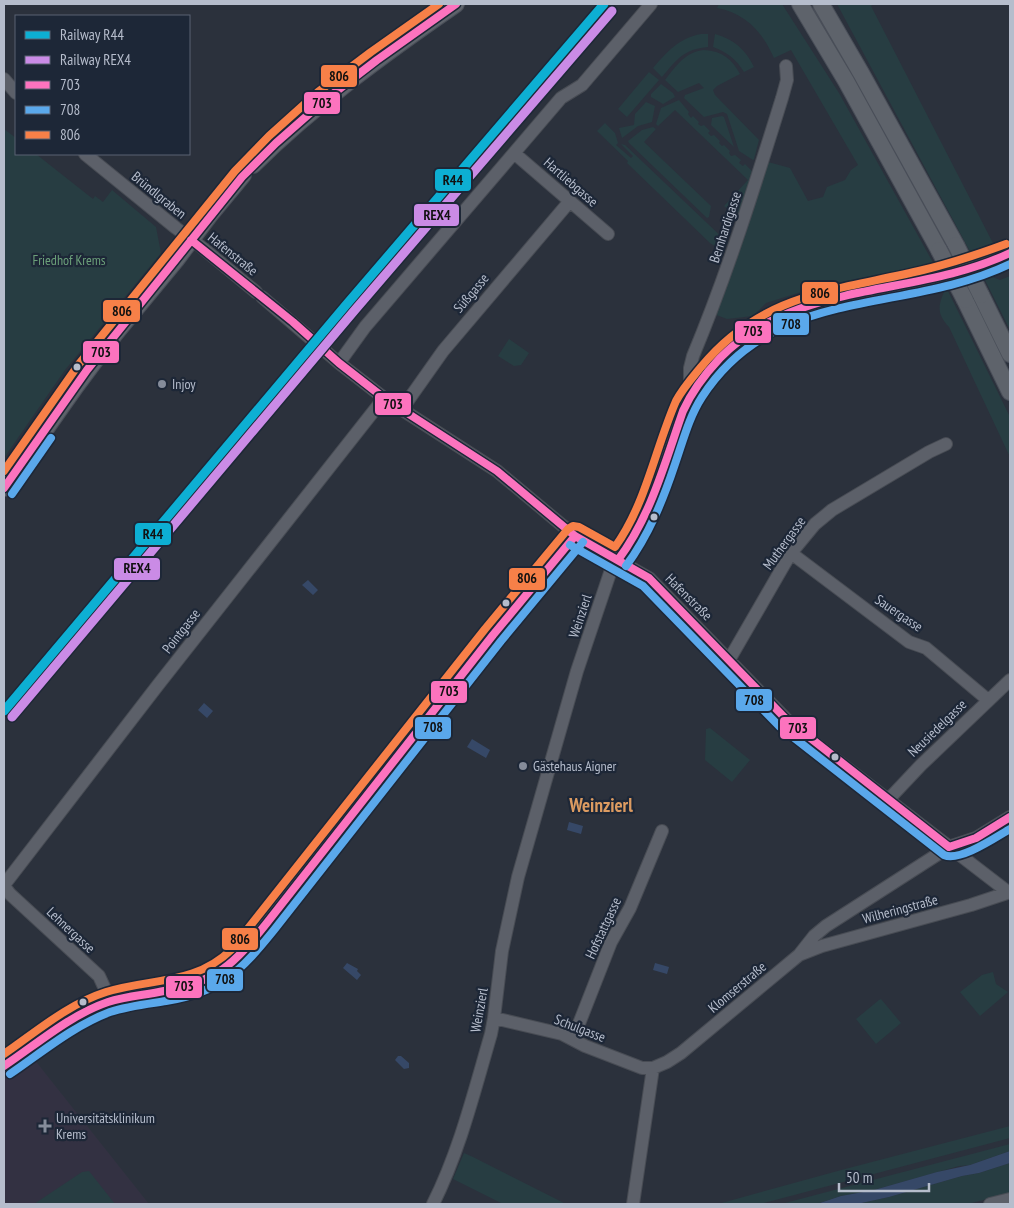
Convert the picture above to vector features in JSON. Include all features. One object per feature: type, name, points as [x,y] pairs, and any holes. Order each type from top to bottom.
[{"type":"main road","points":[[4,488],[76,386],[209,216],[248,170],[323,102],[403,41],[456,4]]},
{"type":"main road","points":[[800,4],[846,81],[939,250],[1010,392]]},
{"type":"main road","points":[[821,4],[956,245],[1010,354]]},
{"type":"street","points":[[339,363],[371,320],[514,153],[562,98],[582,85],[651,4]]},
{"type":"street","name":"Bernhardigasse","points":[[690,396],[690,368],[745,216],[787,80],[786,66]]},
{"type":"street","points":[[4,79],[15,92]]},
{"type":"street","name":"Hartliebgasse","points":[[514,153],[608,234]]},
{"type":"street","name":"Bründlgraben","points":[[86,155],[191,240]]},
{"type":"street","name":"Süßgasse","points":[[402,410],[443,350],[570,201]]},
{"type":"street","name":"Hafenstraße","points":[[191,240],[384,398],[497,471],[575,536],[649,578],[790,723],[1009,892]]},
{"type":"street","name":"Weinzierl","points":[[433,1204],[451,1166],[463,1132],[494,1018],[502,952],[520,867],[610,570],[627,548],[645,513],[690,396],[717,360],[736,343],[759,326],[780,316],[808,304],[832,298],[939,278],[993,261],[1010,253]]},
{"type":"street","name":"Pointgasse","points":[[4,886],[384,398]]},
{"type":"street","name":"Muthergasse","points":[[729,660],[791,553],[815,524],[832,510],[929,452],[946,444]]},
{"type":"street","points":[[4,1066],[73,1020],[108,1002],[190,986],[219,974],[230,965],[266,924],[493,635],[575,536]]},
{"type":"street","name":"Sauergasse","points":[[791,553],[909,642],[926,648],[988,700]]},
{"type":"street","name":"Neusiedelgasse","points":[[888,800],[921,765],[1010,680]]},
{"type":"street","points":[[949,847],[976,838],[1010,817]]},
{"type":"street","name":"Hofstattgasse","points":[[573,1039],[611,942],[630,908],[662,831]]},
{"type":"street","name":"Klomserstraße","points":[[653,1068],[681,1053],[799,955],[806,944],[826,926],[949,847]]},
{"type":"street","name":"Lehnergasse","points":[[4,886],[10,894],[99,976],[108,1002]]},
{"type":"street","name":"Wilheringstraße","points":[[799,955],[822,946],[971,905],[1009,892]]},
{"type":"street","name":"Schulgasse","points":[[494,1018],[562,1034],[585,1046],[642,1068],[653,1068]]},
{"type":"street","points":[[633,1204],[653,1068]]},
{"type":"street","points":[[990,1204],[1010,1199]]},
{"type":"shaded area","name":"Universitätsklinikum Krems","points":[[34,1059],[149,1204],[4,1204],[4,1079]]},
{"type":"green space","points":[[719,4],[782,4],[839,93],[936,268],[823,285],[766,303],[753,316],[727,319],[714,314],[768,162],[790,168],[808,201],[823,197],[827,187],[845,180],[851,170],[858,165],[791,50],[774,58],[765,40],[745,19],[737,14],[717,8]]},
{"type":"green space","points":[[837,4],[874,4],[871,6],[996,249],[973,257]]},
{"type":"green space","points":[[701,34],[708,34],[708,47],[693,50],[682,56],[662,77],[653,68],[680,42]]},
{"type":"green space","points":[[715,34],[739,46],[754,67],[744,72],[731,56],[713,47]]},
{"type":"green space","points":[[697,51],[716,52],[726,57],[734,64],[740,74],[713,90],[715,95],[759,140],[753,160],[739,151],[727,114],[723,112],[704,117],[684,98],[685,95],[704,88],[699,83],[678,92],[665,80],[686,57]]},
{"type":"green space","points":[[649,72],[659,80],[627,117],[618,109]]},
{"type":"green space","points":[[661,84],[673,93],[675,97],[663,104],[651,97],[651,94]]},
{"type":"green space","points":[[679,100],[689,112],[688,114],[691,118],[693,116],[699,122],[698,124],[704,125],[710,131],[708,133],[711,136],[714,135],[722,146],[724,145],[730,151],[731,156],[735,155],[741,160],[739,163],[743,166],[745,164],[752,171],[741,213],[730,211],[724,206],[748,180],[675,110],[658,126],[656,124],[661,108]]},
{"type":"green space","points":[[646,102],[655,106],[652,122],[638,126],[622,138],[619,128],[634,125],[635,114]]},
{"type":"green space","points":[[724,117],[734,147],[711,125],[712,118]]},
{"type":"green space","points":[[605,123],[615,133],[618,143],[616,145],[631,158],[633,156],[621,144],[625,145],[728,243],[721,250],[710,243],[627,163],[628,161],[597,131]]},
{"type":"green space","points":[[653,127],[656,129],[644,142],[711,206],[709,217],[707,218],[629,143],[628,141],[642,130]]},
{"type":"green space","name":"Friedhof Krems","points":[[4,129],[15,137],[15,155],[37,155],[93,199],[95,196],[103,202],[112,190],[156,227],[161,253],[65,370],[4,458]]},
{"type":"green space","points":[[990,276],[1000,280],[1010,276],[1010,330],[985,280]]},
{"type":"green space","points":[[946,287],[1010,417],[1010,457],[949,327],[940,312],[940,303]]},
{"type":"green space","points":[[509,339],[529,353],[521,365],[514,366],[498,356]]},
{"type":"green space","points":[[710,728],[750,760],[732,782],[705,760],[706,729]]},
{"type":"green space","points":[[993,972],[996,984],[1008,992],[980,1016],[960,992],[982,975]]},
{"type":"green space","points":[[881,999],[901,1023],[876,1044],[856,1019]]},
{"type":"green space","points":[[1010,1126],[1010,1138],[760,1204],[718,1204],[845,1169]]},
{"type":"green space","points":[[1010,1144],[1010,1151],[970,1165],[959,1166],[874,1190],[841,1196],[817,1204],[781,1204]]},
{"type":"green space","points":[[464,1153],[566,1204],[503,1204],[453,1179]]},
{"type":"green space","points":[[1010,1163],[1010,1193],[968,1204],[857,1204],[979,1173]]},
{"type":"green space","points":[[89,1171],[115,1204],[34,1204],[82,1172]]},
{"type":"water","points":[[308,580],[318,590],[313,595],[302,585]]},
{"type":"water","points":[[204,703],[213,711],[207,718],[198,710]]},
{"type":"water","points":[[472,739],[490,750],[486,758],[467,747]]},
{"type":"water","points":[[569,822],[583,826],[581,834],[567,830]]},
{"type":"water","points":[[347,963],[358,969],[357,971],[361,975],[357,980],[343,968]]},
{"type":"water","points":[[655,963],[669,967],[667,974],[653,970]]},
{"type":"water","points":[[398,1056],[401,1056],[409,1063],[409,1068],[404,1069],[395,1060]]},
{"type":"water","points":[[1010,1151],[1010,1163],[979,1173],[857,1204],[817,1204],[841,1196],[874,1190],[937,1172],[970,1165]]},
{"type":"rail line","name":"R44","points":[[4,711],[346,305],[604,4]]},
{"type":"rail line","name":"REX4","points":[[12,717],[354,311],[612,11]]},
{"type":"transit line","name":"806","points":[[4,471],[79,364],[235,171],[269,136],[318,92],[439,4]]},
{"type":"transit line","name":"703","points":[[4,488],[87,370],[242,177],[276,143],[325,100],[377,60],[456,4]]},
{"type":"transit line","name":"703","points":[[191,240],[384,398],[497,471],[575,536],[649,578],[785,718],[949,847],[976,838],[1010,817]]},
{"type":"transit line","name":"806","points":[[4,1054],[65,1011],[92,997],[123,988],[187,975],[203,969],[231,950],[485,629],[568,529],[573,526],[579,527],[615,547],[635,513],[676,401],[701,367],[725,342],[750,323],[776,309],[803,298],[934,267],[1006,244]]},
{"type":"transit line","name":"703","points":[[618,560],[630,543],[648,507],[683,411],[690,397],[720,358],[751,333],[785,315],[821,302],[936,277],[974,267],[1010,253]]},
{"type":"transit line","name":"708","points":[[626,566],[642,542],[655,517],[697,405],[732,361],[766,336],[804,319],[844,307],[969,280],[1010,264]]},
{"type":"transit line","name":"708","points":[[12,494],[51,438]]},
{"type":"transit line","name":"703","points":[[4,1066],[80,1014],[115,1000],[198,982],[223,969],[234,960],[266,924],[493,635],[575,536]]},
{"type":"transit line","name":"708","points":[[10,1074],[58,1040],[96,1018],[124,1008],[166,1001],[201,992],[228,978],[251,958],[501,641],[583,542]]},
{"type":"transit line","name":"708","points":[[570,545],[643,586],[779,726],[944,855],[951,856],[968,852],[1010,829]]},
{"type":"place","name":"Injoy","points":[[162,384]]},
{"type":"place","name":"Gästehaus Aigner","points":[[523,766]]},
{"type":"place","name":"Universitätsklinikum Krems","points":[[45,1126]]},
{"type":"district","name":"Weinzierl","points":[[601,805]]}]
